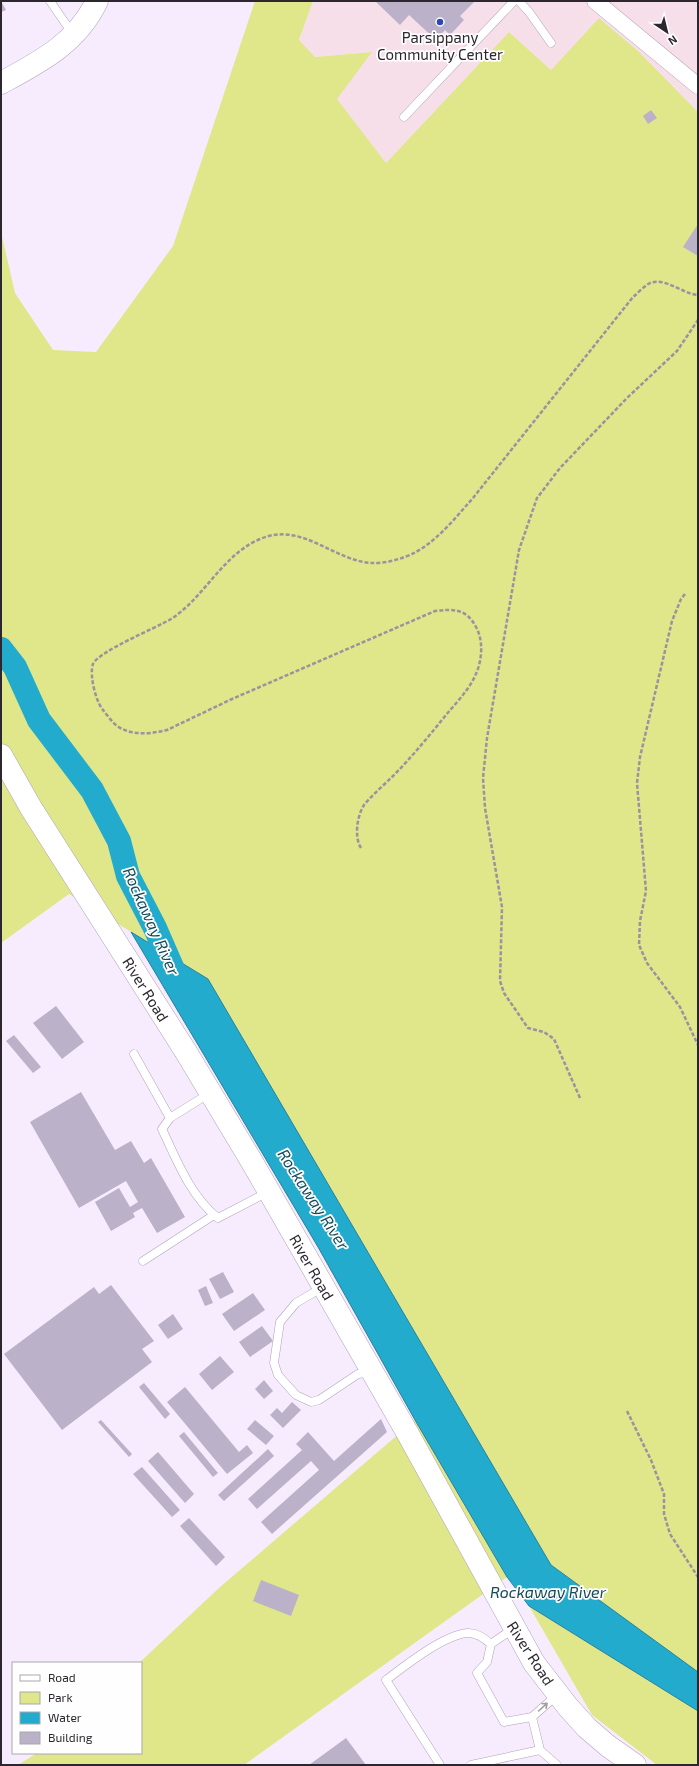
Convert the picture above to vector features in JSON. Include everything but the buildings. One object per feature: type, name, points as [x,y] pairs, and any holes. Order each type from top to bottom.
[{"type":"street","points":[[1,83],[55,52],[82,26],[97,1]]},
{"type":"street","points":[[595,1],[698,86]]},
{"type":"street","name":"River Road","points":[[1,755],[32,808],[210,1092],[269,1192],[372,1372],[534,1663],[587,1728],[608,1746],[635,1765]]},
{"type":"lane","points":[[50,1],[74,35]]},
{"type":"lane","points":[[404,117],[514,1]]},
{"type":"lane","points":[[519,1],[529,12],[551,43]]},
{"type":"lane","points":[[134,1054],[170,1118]]},
{"type":"lane","points":[[210,1092],[170,1118],[162,1129],[179,1166],[206,1209],[218,1218],[269,1192]]},
{"type":"lane","points":[[143,1261],[214,1215]]},
{"type":"lane","points":[[323,1287],[296,1303],[280,1322],[274,1363],[278,1375],[296,1395],[311,1402],[319,1400],[358,1374],[372,1372]]},
{"type":"lane","points":[[514,1628],[491,1644],[487,1662],[477,1673],[504,1722],[532,1717],[558,1694]]},
{"type":"lane","points":[[440,1765],[386,1680],[412,1661],[454,1637],[467,1633],[480,1635],[491,1644]]},
{"type":"lane","points":[[532,1717],[540,1750],[557,1765]]},
{"type":"lane","points":[[470,1765],[540,1750]]},
{"type":"path","points":[[361,848],[358,844],[357,823],[364,806],[400,769],[440,723],[464,693],[475,676],[482,648],[480,633],[474,623],[463,612],[453,609],[434,611],[232,699],[167,730],[156,732],[132,732],[116,726],[101,708],[91,679],[93,664],[98,658],[112,649],[154,629],[173,617],[238,552],[261,538],[275,535],[300,536],[357,560],[373,563],[391,560],[415,552],[446,528],[474,498],[633,297],[650,283],[661,282],[690,294],[698,295]]},
{"type":"path","points":[[580,1098],[554,1038],[544,1032],[528,1028],[504,993],[500,980],[502,907],[485,808],[483,778],[487,738],[519,550],[537,498],[560,468],[588,438],[677,352],[698,320]]},
{"type":"path","points":[[685,594],[681,599],[672,621],[640,757],[636,783],[646,891],[640,921],[639,945],[647,962],[680,1007],[698,1045]]},
{"type":"path","points":[[627,1411],[651,1460],[664,1494],[664,1514],[670,1534],[698,1577]]},
{"type":"shaded area","points":[[313,1],[698,1],[698,112],[638,51],[599,18],[551,70],[509,32],[386,163],[336,99],[372,52],[315,57],[299,41]]},
{"type":"green space","points":[[255,1],[313,1],[299,40],[315,57],[372,52],[337,99],[386,163],[509,32],[551,70],[599,18],[638,51],[698,112],[698,1672],[551,1565],[208,979],[69,894],[1,943],[1,232],[15,293],[53,350],[96,352],[173,246]]},
{"type":"green space","points":[[415,1420],[507,1577],[244,1765],[18,1765],[35,1754],[142,1754],[142,1662],[140,1662],[220,1587]]},
{"type":"green space","points":[[529,1606],[698,1711],[698,1765],[657,1765],[592,1715]]},
{"type":"water","name":"Rockaway River","points":[[131,932],[208,979],[551,1565],[698,1672],[698,1711],[529,1606],[507,1577],[415,1420],[318,1247]]},
{"type":"waterway","name":"Rockaway River","points":[[1,649],[15,667],[39,720],[92,790],[119,841],[128,876],[155,928],[179,983]]},
{"type":"place","name":"Parsippany Community Center","points":[[440,22]]}]
